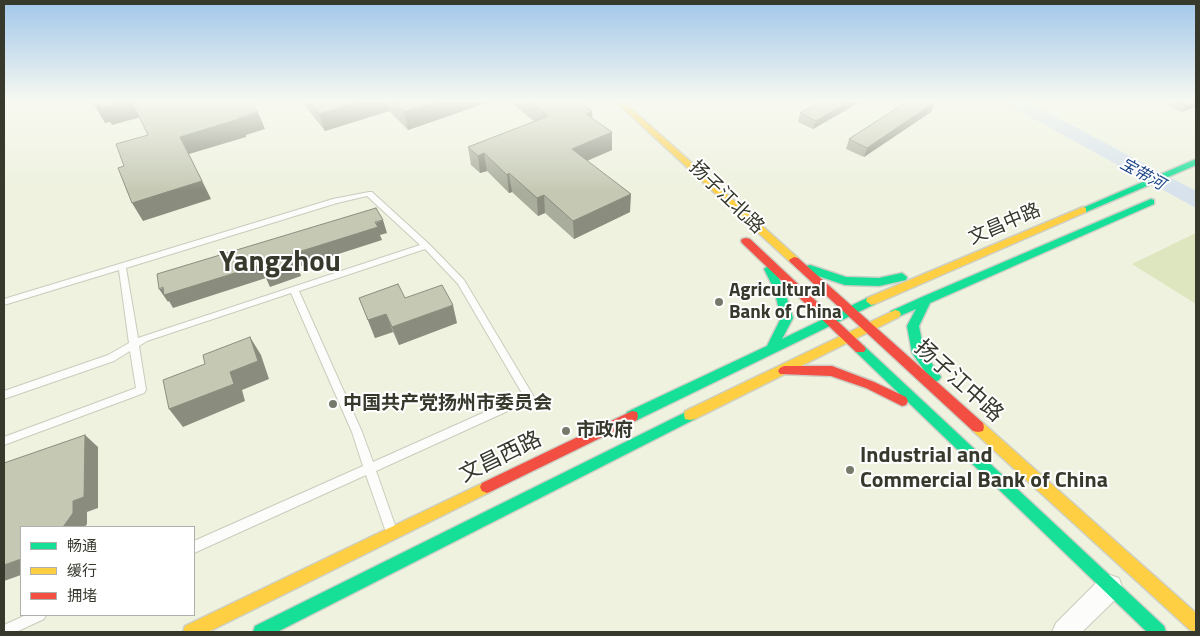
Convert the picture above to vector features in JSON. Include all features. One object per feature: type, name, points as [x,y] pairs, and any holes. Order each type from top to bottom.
[{"type":"main road","name":"扬子江北路","points":[[653,132],[850,310]]},
{"type":"main road","name":"文昌中路","points":[[828,320],[1196,162]]},
{"type":"main road","name":"文昌中路","points":[[846,337],[926,300],[1162,198]]},
{"type":"main road","name":"扬子江北路","points":[[736,232],[828,320]]},
{"type":"main road","points":[[764,258],[780,289],[787,318],[772,347]]},
{"type":"main road","points":[[801,266],[845,281],[879,282],[956,265]]},
{"type":"main road","points":[[926,300],[913,326],[918,353],[957,407]]},
{"type":"main road","name":"扬子江中路","points":[[850,310],[1196,624]]},
{"type":"main road","points":[[828,320],[1158,632]]},
{"type":"main road","name":"文昌西路","points":[[191,632],[828,320]]},
{"type":"main road","points":[[262,632],[846,337]]},
{"type":"main road","points":[[780,370],[832,371],[870,385],[929,415]]},
{"type":"street","points":[[1065,632],[1110,587]]},
{"type":"lane","points":[[4,302],[336,201],[369,194],[426,246],[461,282],[529,397],[195,546]]},
{"type":"lane","points":[[4,395],[111,358],[144,339],[426,246]]},
{"type":"lane","points":[[4,441],[141,390],[122,266]]},
{"type":"lane","points":[[294,290],[357,432],[392,534]]},
{"type":"lane","points":[[4,631],[38,616]]},
{"type":"green space","points":[[1196,233],[1196,304],[1132,264]]},
{"type":"water","name":"宝带河","points":[[1057,132],[1084,132],[1196,191],[1196,208]]},
{"type":"building","points":[[146,132],[197,132],[180,137],[202,181],[132,203],[118,168],[124,166],[116,144],[148,135]]},
{"type":"building","points":[[508,132],[612,132],[572,149],[631,194],[573,221],[544,195],[537,198],[509,173],[507,175],[484,153],[478,156],[468,147]]},
{"type":"building","points":[[860,132],[891,132],[867,148],[849,139]]},
{"type":"building","points":[[376,208],[383,220],[375,222],[378,227],[292,254],[295,263],[263,274],[261,265],[164,295],[163,287],[159,289],[157,274]]},
{"type":"building","points":[[398,284],[405,298],[442,285],[453,305],[392,327],[386,314],[368,320],[359,298]]},
{"type":"building","points":[[250,337],[258,361],[230,372],[234,384],[169,409],[163,380],[205,364],[203,355]]},
{"type":"building","points":[[85,435],[84,497],[73,501],[73,513],[64,526],[20,526],[20,559],[4,565],[4,463]]},
{"type":"traffic: fast","points":[[1083,210],[1196,162]]},
{"type":"traffic: fast","points":[[895,314],[1151,202]]},
{"type":"traffic: fast","points":[[769,269],[779,289],[787,318],[772,347]]},
{"type":"traffic: fast","points":[[810,269],[845,281],[879,282],[902,277]]},
{"type":"traffic: fast","points":[[926,300],[913,326],[918,353],[935,377]]},
{"type":"traffic: fast","points":[[632,416],[871,301]]},
{"type":"traffic: fast","points":[[860,349],[1158,632]]},
{"type":"traffic: fast","points":[[261,632],[690,415]]},
{"type":"traffic: slow","points":[[653,132],[794,260]]},
{"type":"traffic: slow","points":[[871,301],[1083,210]]},
{"type":"traffic: slow","points":[[690,415],[895,314]]},
{"type":"traffic: slow","points":[[978,427],[1196,624]]},
{"type":"traffic: slow","points":[[191,632],[487,487]]},
{"type":"traffic: jam","points":[[746,241],[860,349]]},
{"type":"traffic: jam","points":[[794,260],[978,427]]},
{"type":"traffic: jam","points":[[784,371],[832,371],[870,385],[902,401]]},
{"type":"traffic: jam","points":[[487,487],[632,416]]},
{"type":"place","name":"Agricultural Bank of China","points":[[719,302]]},
{"type":"place","name":"中国共产党扬州市委员会","points":[[333,404]]},
{"type":"place","name":"市政府","points":[[566,431]]},
{"type":"place","name":"Industrial and Commercial Bank of China","points":[[850,470]]},
{"type":"district","name":"Yangzhou","points":[[280,264]]}]
